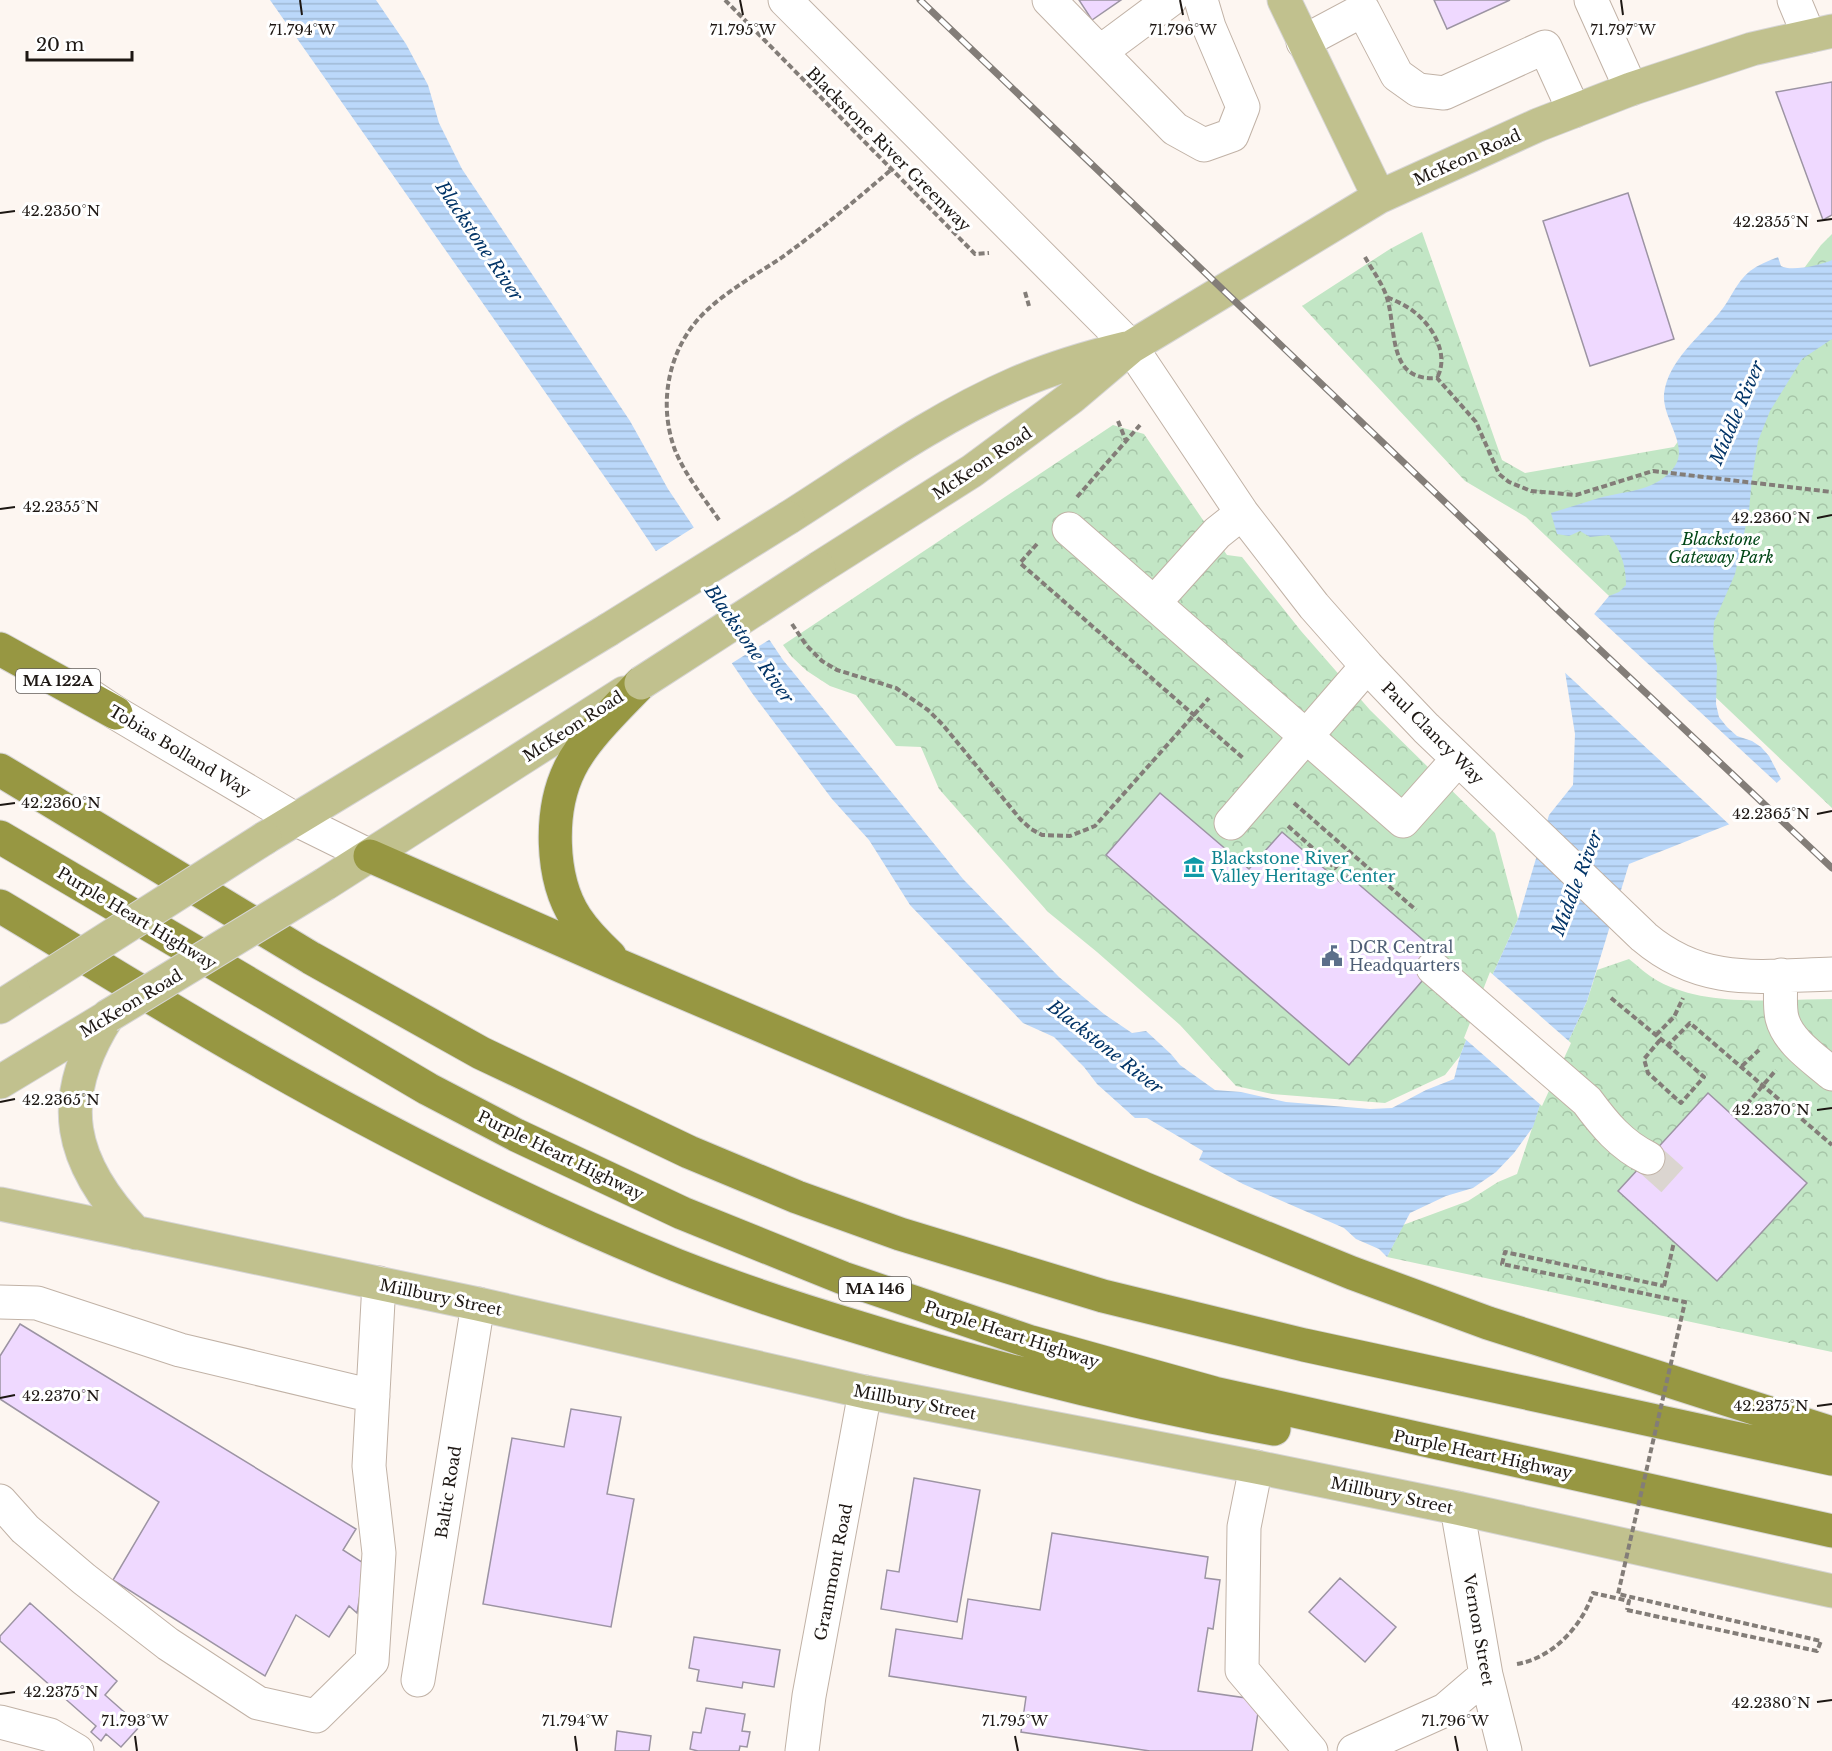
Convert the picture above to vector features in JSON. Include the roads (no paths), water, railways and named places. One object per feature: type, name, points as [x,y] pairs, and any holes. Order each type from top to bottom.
[{"type":"highway","name":"MA 122A","points":[[0,649],[116,713]]},
{"type":"highway","points":[[623,967],[593,940],[575,917],[561,884],[556,847],[557,808],[570,767],[594,733],[641,683]]},
{"type":"highway","points":[[0,771],[311,958],[481,1053],[689,1152],[797,1197],[900,1234],[1103,1296],[1304,1345],[1832,1459]]},
{"type":"highway","name":"Purple Heart Highway","points":[[0,837],[428,1089],[516,1135],[682,1214],[843,1278],[1031,1342],[1214,1393],[1832,1531]]},
{"type":"highway","points":[[370,856],[623,967],[1143,1188],[1352,1273],[1488,1323],[1832,1433]]},
{"type":"highway","points":[[0,906],[251,1056],[364,1118],[476,1175],[576,1222],[688,1270],[787,1305],[913,1344],[1057,1383],[1212,1417],[1316,1436],[1522,1462]]},
{"type":"main road","points":[[1284,0],[1379,197]]},
{"type":"main road","name":"McKeon Road","points":[[0,1082],[370,856],[972,471],[1072,398],[1131,347],[1379,197],[1465,156],[1631,88],[1752,49],[1820,34]]},
{"type":"main road","name":"McKeon Road","points":[[0,1007],[295,819],[608,630],[939,423],[1016,383],[1091,356],[1131,347]]},
{"type":"main road","points":[[108,1016],[83,1062],[75,1111],[76,1136],[93,1180],[113,1209],[136,1233]]},
{"type":"main road","name":"Millbury Street","points":[[0,1204],[478,1304],[865,1392],[1457,1508],[1832,1591]]},
{"type":"street","name":"Paul Clancy Way","points":[[786,0],[1131,347],[1242,513],[1294,581],[1366,666],[1458,759],[1644,937],[1671,957],[1705,971],[1736,976],[1832,974]]},
{"type":"street","points":[[1049,0],[1175,129],[1204,145],[1232,135],[1243,107],[1209,27],[1201,0]]},
{"type":"street","points":[[1100,52],[1170,0]]},
{"type":"street","points":[[1591,0],[1631,88]]},
{"type":"street","points":[[1794,0],[1820,34]]},
{"type":"street","points":[[1303,42],[1364,10],[1397,75],[1418,90],[1444,93],[1545,46],[1574,111]]},
{"type":"street","points":[[1154,603],[1217,533],[1242,513]]},
{"type":"street","points":[[1069,530],[1403,821],[1458,759]]},
{"type":"street","name":"Tobias Bolland Way","points":[[0,632],[116,713],[295,819],[370,856]]},
{"type":"street","points":[[1231,823],[1366,666]]},
{"type":"street","points":[[1433,968],[1587,1101],[1605,1125],[1632,1150],[1648,1158]]},
{"type":"street","points":[[1781,975],[1782,1019],[1786,1028],[1798,1044],[1832,1074]]},
{"type":"street","points":[[0,1501],[25,1529],[84,1580],[168,1644],[258,1703],[316,1716],[372,1661],[379,1553],[369,1466],[379,1283]]},
{"type":"street","points":[[0,1302],[37,1303],[180,1350],[373,1396]]},
{"type":"street","name":"Baltic Road","points":[[418,1680],[478,1304]]},
{"type":"street","name":"Grammont Road","points":[[802,1751],[865,1392]]},
{"type":"street","points":[[1256,1467],[1244,1527],[1242,1670],[1311,1751]]},
{"type":"street","name":"Vernon Street","points":[[1457,1508],[1486,1676],[1504,1751]]},
{"type":"street","points":[[1354,1751],[1445,1710],[1486,1676]]},
{"type":"street","points":[[0,1722],[50,1735],[77,1751]]},
{"type":"water","points":[[270,0],[376,0],[406,44],[428,85],[439,123],[462,169],[630,421],[668,489],[783,660],[963,879],[1059,977],[1104,1014],[1132,1033],[1146,1031],[1180,1065],[1215,1090],[1241,1092],[1286,1102],[1370,1109],[1392,1108],[1426,1090],[1454,1079],[1460,1056],[1486,989],[1518,919],[1549,815],[1573,785],[1575,734],[1562,653],[1609,596],[1619,592],[1626,585],[1622,558],[1609,535],[1590,537],[1580,531],[1569,536],[1557,534],[1551,513],[1646,487],[1671,471],[1677,462],[1679,453],[1667,414],[1664,394],[1672,370],[1686,349],[1720,312],[1745,275],[1778,257],[1781,266],[1786,268],[1814,266],[1832,260],[1832,339],[1802,359],[1770,411],[1758,441],[1749,511],[1735,574],[1714,622],[1713,645],[1717,666],[1716,704],[1719,717],[1737,736],[1761,747],[1769,756],[1781,779],[1730,824],[1629,864],[1587,1001],[1542,1098],[1533,1127],[1514,1153],[1496,1172],[1473,1188],[1446,1196],[1410,1213],[1387,1257],[1379,1249],[1356,1239],[1344,1228],[1243,1184],[1199,1160],[1203,1151],[1147,1118],[1135,1118],[1097,1084],[1084,1067],[1054,1037],[1023,1023],[910,905],[869,840],[832,799],[752,693],[630,513]]},
{"type":"tunnel","points":[[1648,1158],[1679,1186]]},
{"type":"railway","points":[[920,0],[1562,614],[1832,868]]},
{"type":"place","name":"Blackstone River Valley Heritage Center","points":[[1194,867]]},
{"type":"place","name":"DCR Central Headquarters","points":[[1332,956]]},
{"type":"water label","name":"Blackstone River","points":[[479,241]]},
{"type":"water label","name":"Middle River","points":[[1737,413]]},
{"type":"water label","name":"Blackstone River","points":[[749,644]]},
{"type":"water label","name":"Middle River","points":[[1577,883]]},
{"type":"water label","name":"Blackstone River","points":[[1105,1047]]},
{"type":"park label","name":"Blackstone Gateway Park","points":[[1721,548]]}]
